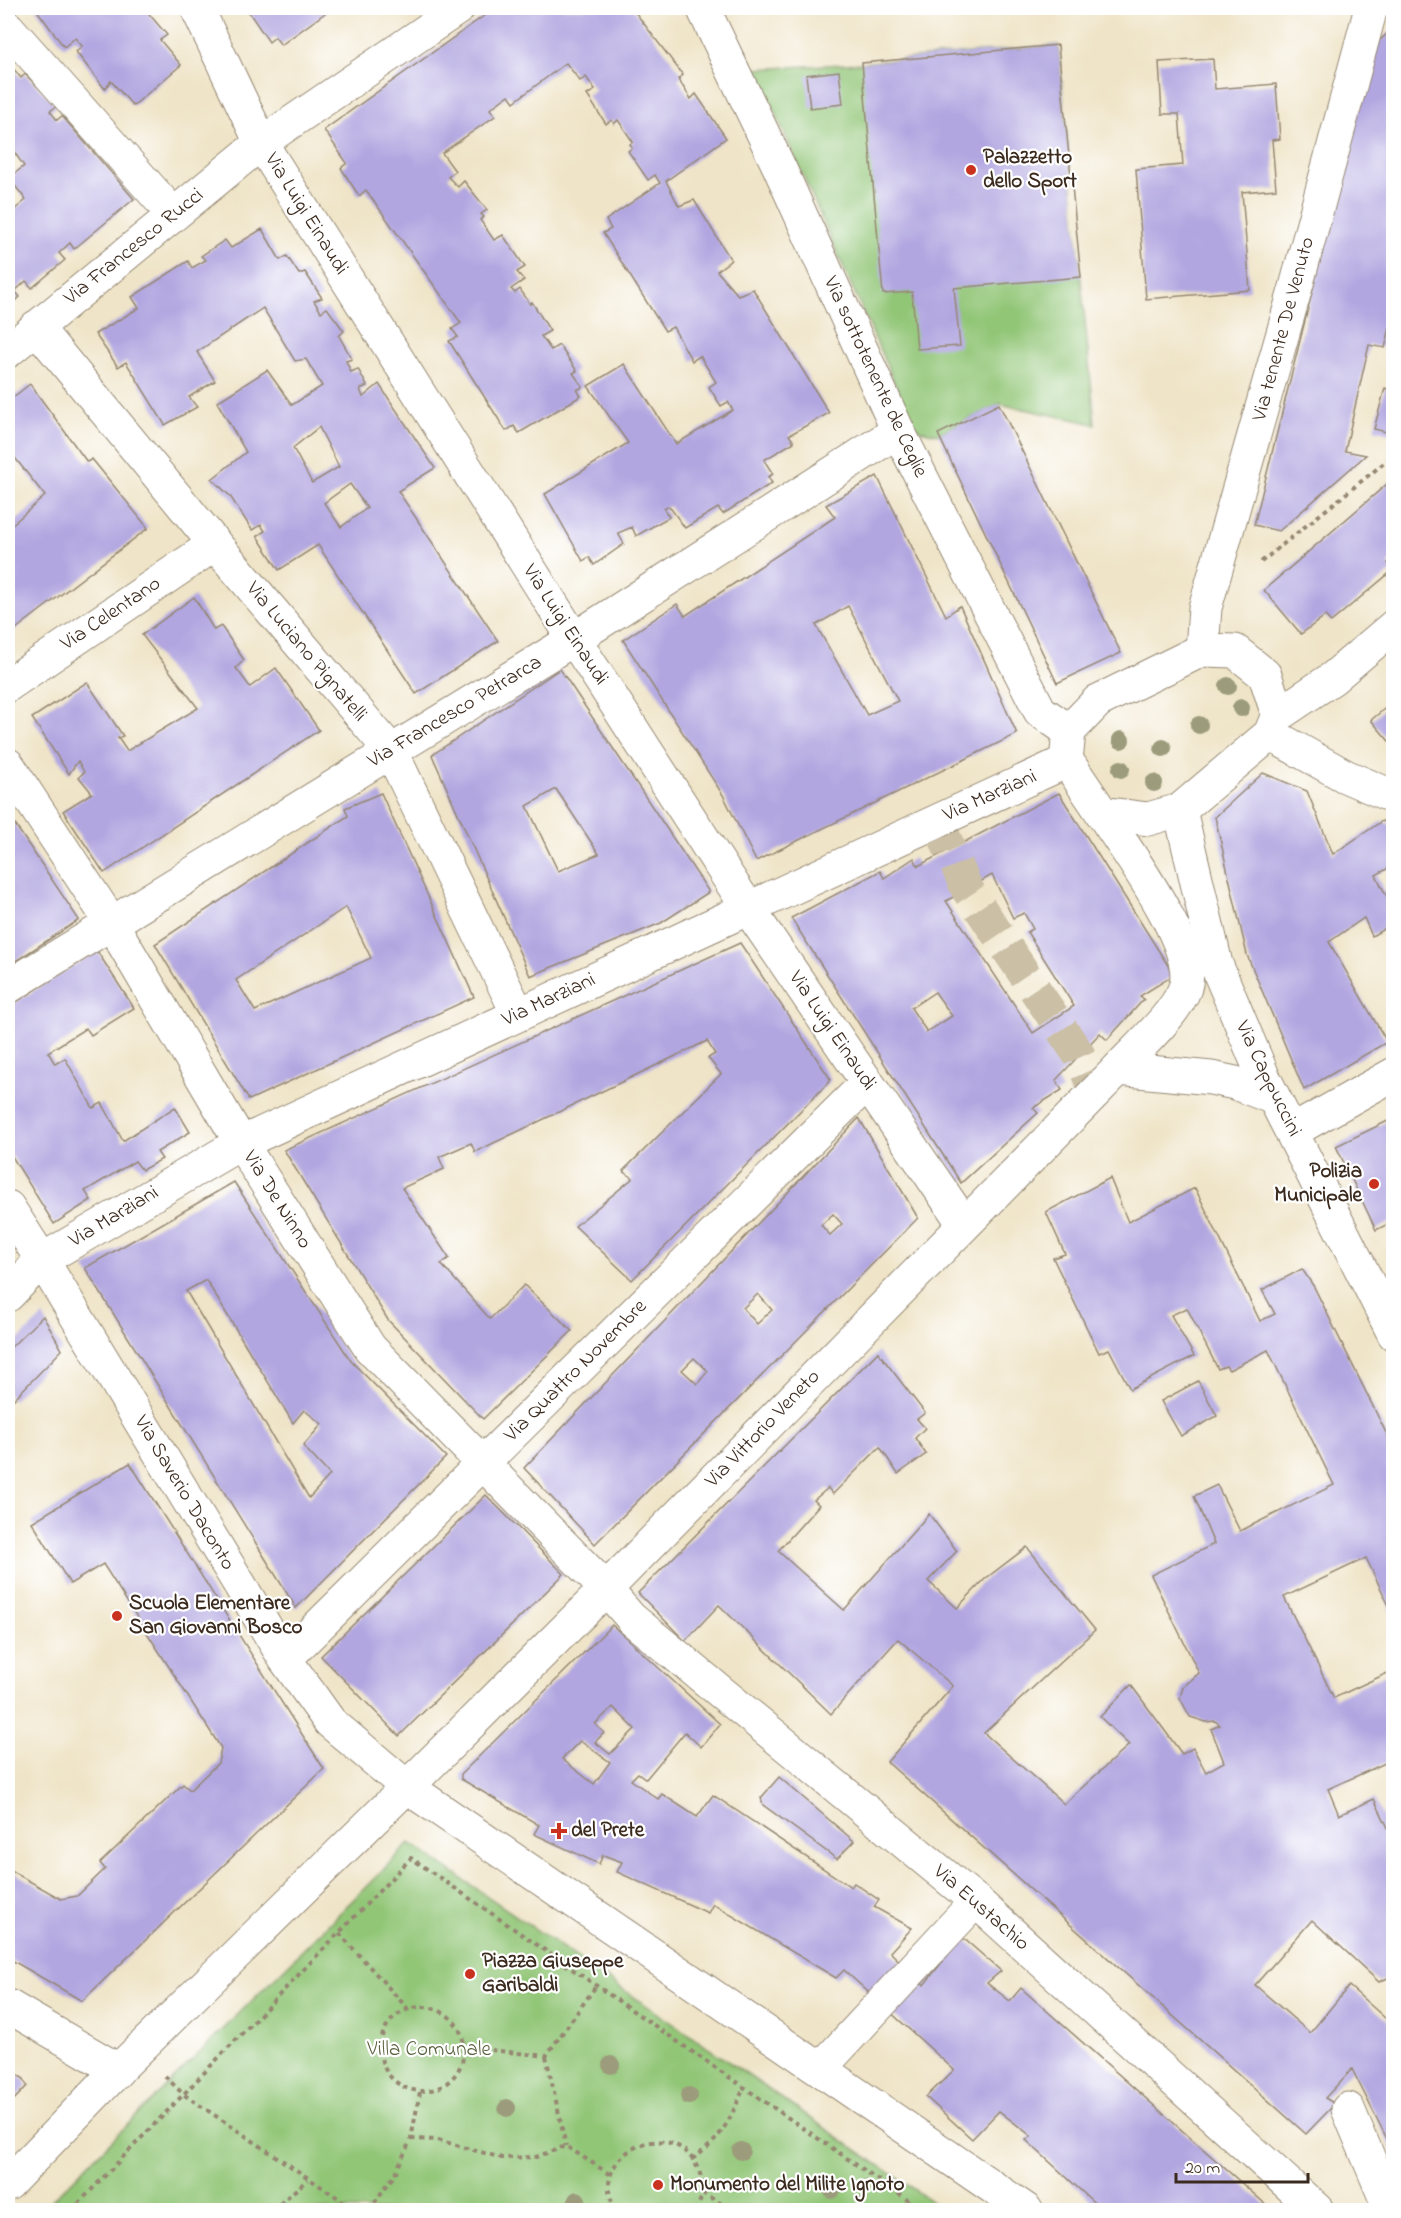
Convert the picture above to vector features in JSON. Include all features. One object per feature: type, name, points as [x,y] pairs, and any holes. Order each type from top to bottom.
[{"type":"street","name":"Via Luigi Einaudi","points":[[197,8],[261,143],[574,639],[748,908],[964,1224]]},
{"type":"street","points":[[261,143],[459,8]]},
{"type":"street","name":"Via sottotenente de Ceglie","points":[[703,8],[780,169],[898,431],[1040,711],[1068,746]]},
{"type":"street","name":"Via tenente De Venuto","points":[[1202,650],[1205,608],[1296,287],[1371,8]]},
{"type":"street","points":[[1384,8],[1394,12]]},
{"type":"street","points":[[8,28],[173,214]]},
{"type":"street","name":"Via Francesco Rucci","points":[[9,347],[261,143]]},
{"type":"street","name":"Via Luciano Pignatelli","points":[[36,327],[215,544],[391,751],[518,1014]]},
{"type":"street","name":"Via Francesco Petrarca","points":[[8,987],[574,639],[898,431]]},
{"type":"street","name":"Via Celentano","points":[[8,684],[215,544]]},
{"type":"street","points":[[1394,626],[1274,724],[1180,810],[1148,819],[1102,813],[1068,746],[1098,701],[1202,650],[1235,651],[1265,675],[1274,724],[1345,776],[1394,797]]},
{"type":"street","name":"Via Marziani","points":[[8,1295],[42,1260],[241,1143],[748,908],[1068,746]]},
{"type":"street","name":"Via De Ninno","points":[[8,765],[112,924],[241,1143],[370,1348],[606,1589]]},
{"type":"street","name":"Via Cappuccini","points":[[1180,810],[1216,964],[1274,1098],[1293,1131],[1394,1334]]},
{"type":"street","name":"Via Vittorio Veneto","points":[[407,1787],[606,1589],[1118,1070],[1174,1005],[1184,988],[1186,963],[1175,931],[1102,813]]},
{"type":"street","points":[[1118,1070],[1211,1078],[1235,1083],[1274,1098]]},
{"type":"street","points":[[1293,1131],[1394,1074]]},
{"type":"street","name":"Via Quattro Novembre","points":[[285,1659],[867,1083]]},
{"type":"street","name":"Via Saverio Daconto","points":[[8,1207],[285,1659],[330,1722],[407,1787]]},
{"type":"street","points":[[606,1589],[633,1620]]},
{"type":"street","name":"Via Eustachio","points":[[633,1620],[976,1901],[1317,2211]]},
{"type":"street","points":[[8,2184],[118,2070],[407,1787],[1026,2211]]},
{"type":"street","points":[[820,2069],[976,1901]]},
{"type":"street","points":[[8,2006],[118,2070]]},
{"type":"street","points":[[1348,2109],[1384,2204]]},
{"type":"path","points":[[1259,564],[1394,455]]},
{"type":"path","points":[[72,2210],[411,1858],[922,2211]]},
{"type":"path","points":[[339,1933],[408,2009]]},
{"type":"path","points":[[596,1986],[546,2056],[566,2146],[611,2175]]},
{"type":"path","points":[[420,2007],[446,2014],[455,2023],[464,2047],[459,2070],[452,2079],[432,2091],[420,2092],[396,2084],[387,2074],[379,2049],[387,2025],[408,2009],[420,2007]]},
{"type":"path","points":[[464,2047],[546,2056]]},
{"type":"path","points":[[692,2159],[712,2147],[744,2088]]},
{"type":"path","points":[[369,2211],[395,2174],[411,2139],[420,2092]]},
{"type":"path","points":[[183,2094],[356,2211]]},
{"type":"path","points":[[411,2139],[438,2140],[502,2158],[536,2157],[566,2146]]},
{"type":"path","points":[[616,2211],[610,2190],[611,2175],[617,2161],[642,2143],[657,2141],[672,2144],[686,2151],[692,2159],[701,2178],[702,2193],[696,2211]]},
{"type":"path","points":[[857,2211],[869,2174]]},
{"type":"path","points":[[273,2211],[308,2179]]},
{"type":"path","points":[[702,2193],[733,2211]]},
{"type":"green space","points":[[1058,45],[1095,424],[1000,404],[938,434],[920,430],[913,425],[756,69],[862,63]]},
{"type":"green space","name":"Villa Comunale","points":[[410,1843],[944,2210],[42,2210]]},
{"type":"building","points":[[144,8],[167,35],[160,40],[181,65],[133,106],[111,81],[105,89],[76,52],[82,46],[75,38],[64,47],[36,9]]},
{"type":"building","points":[[246,8],[332,8],[281,45],[275,37],[269,42]]},
{"type":"building","points":[[495,8],[632,8],[683,75],[678,79],[691,99],[696,94],[726,138],[666,181],[679,206],[694,200],[731,260],[717,271],[738,295],[753,289],[829,413],[789,435],[794,442],[764,460],[773,474],[768,477],[772,483],[723,514],[718,508],[685,528],[669,506],[664,509],[669,517],[636,536],[632,527],[618,533],[624,544],[594,565],[589,557],[583,561],[545,494],[628,443],[588,386],[624,364],[676,444],[733,410],[728,402],[721,406],[709,387],[716,382],[700,356],[692,361],[673,327],[665,331],[603,233],[611,229],[606,220],[660,183],[655,175],[648,180],[628,151],[632,148],[630,144],[633,142],[618,120],[614,124],[612,120],[606,124],[587,95],[595,90],[586,77],[580,81],[566,63],[514,102],[509,95],[490,109],[495,116],[442,153],[455,171],[448,177],[458,187],[464,181],[487,210],[481,214],[484,217],[480,220],[494,240],[503,235],[525,267],[517,272],[524,280],[511,289],[515,293],[520,289],[530,304],[532,302],[550,331],[541,336],[551,350],[559,345],[577,371],[573,373],[583,387],[577,390],[581,396],[519,433],[514,426],[506,431],[449,341],[458,337],[452,329],[461,323],[366,190],[359,196],[341,168],[347,163],[324,130]]},
{"type":"building","points":[[1389,32],[1394,35],[1394,325],[1391,324],[1385,348],[1369,345],[1345,451],[1366,455],[1279,531],[1254,525],[1375,40],[1380,40]]},
{"type":"building","name":"Palazzetto dello Sport","points":[[1058,45],[1081,277],[954,288],[960,346],[917,349],[912,292],[883,294],[862,63]]},
{"type":"building","points":[[1213,59],[1215,89],[1276,84],[1280,139],[1272,140],[1276,189],[1242,192],[1250,290],[1146,299],[1136,169],[1183,165],[1179,114],[1162,114],[1159,62]]},
{"type":"building","points":[[8,62],[21,78],[25,74],[57,106],[50,111],[57,120],[62,116],[134,199],[74,249],[70,243],[59,253],[65,260],[32,288],[26,281],[15,291],[20,297],[8,308],[8,215],[26,200],[9,178],[24,166],[12,149],[8,148]]},
{"type":"building","points":[[839,71],[843,104],[810,108],[806,75]]},
{"type":"building","points":[[262,229],[280,260],[287,256],[299,274],[305,272],[322,298],[314,301],[321,312],[327,308],[344,331],[339,336],[352,359],[346,361],[351,372],[358,369],[367,386],[360,389],[363,397],[379,384],[435,468],[398,491],[498,641],[416,694],[318,545],[279,570],[257,536],[265,531],[261,525],[252,530],[230,496],[212,479],[246,452],[217,402],[267,370],[292,405],[322,386],[306,359],[295,361],[263,308],[197,352],[215,381],[189,397],[197,407],[165,425],[126,362],[118,367],[95,334],[139,308],[132,297],[188,261],[192,268],[206,260],[201,256],[225,240],[231,248]],"holes":[[[319,427],[339,467],[312,483],[293,448]],[[350,484],[367,508],[341,527],[324,503]]]},
{"type":"building","points":[[1394,380],[1394,430],[1390,433],[1374,429],[1385,388],[1390,390]]},
{"type":"building","points":[[30,384],[87,462],[92,459],[148,528],[8,635],[8,528],[45,496],[8,449],[8,401]]},
{"type":"building","points":[[999,404],[1121,653],[1057,683],[938,434]]},
{"type":"building","points":[[877,476],[946,616],[960,606],[1017,734],[756,861],[723,795],[623,640],[677,604],[685,616],[835,517],[826,505]],"holes":[[[848,606],[898,701],[867,715],[816,625]]]},
{"type":"building","points":[[1394,478],[1394,559],[1388,563],[1393,570],[1331,622],[1325,616],[1301,634],[1264,590]]},
{"type":"building","points":[[194,597],[214,630],[221,626],[244,660],[236,668],[250,687],[276,668],[319,730],[104,873],[63,811],[92,793],[79,777],[84,772],[78,761],[69,774],[32,718],[87,682],[123,736],[118,738],[127,751],[198,708],[142,635]]},
{"type":"building","points":[[560,669],[709,892],[661,923],[530,976],[432,755]],"holes":[[[556,789],[599,854],[558,871],[527,806]]]},
{"type":"building","points":[[1394,701],[1394,747],[1371,720]]},
{"type":"building","points":[[1263,773],[1307,791],[1333,854],[1382,821],[1394,826],[1394,865],[1376,875],[1394,911],[1394,923],[1372,936],[1364,918],[1329,942],[1387,1042],[1304,1090],[1247,955],[1215,817]]},
{"type":"building","points":[[381,793],[474,997],[249,1100],[155,944],[348,816],[345,808]],"holes":[[[346,907],[371,958],[255,1011],[236,980]]]},
{"type":"building","points":[[1059,793],[1174,975],[1140,996],[1144,999],[1107,1040],[1100,1033],[1056,1080],[1062,1090],[1033,1108],[1038,1113],[961,1183],[791,918],[880,871],[884,878],[914,858],[918,866]],"holes":[[[992,875],[1013,918],[1024,913],[1033,929],[1027,932],[1074,1006],[1033,1033],[946,901]],[[935,992],[952,1016],[927,1032],[911,1008]]]},
{"type":"building","points":[[8,814],[79,920],[8,966]]},
{"type":"building","points":[[740,943],[831,1080],[632,1280],[575,1226],[633,1178],[623,1171],[721,1074],[708,1058],[715,1054],[707,1041],[475,1152],[471,1143],[439,1157],[444,1169],[402,1188],[449,1258],[441,1264],[490,1319],[524,1285],[572,1331],[483,1419],[388,1320],[284,1150]]},
{"type":"building","points":[[97,951],[134,1008],[91,1035],[86,1028],[48,1052],[55,1064],[65,1058],[93,1108],[102,1103],[123,1141],[175,1107],[190,1132],[157,1152],[162,1159],[142,1170],[135,1161],[85,1191],[91,1200],[54,1224],[8,1150],[8,1007]]},
{"type":"building","points":[[859,1118],[918,1218],[595,1544],[524,1468]],"holes":[[[833,1214],[842,1224],[830,1235],[821,1225]],[[758,1294],[772,1310],[757,1324],[743,1308]],[[694,1358],[708,1371],[697,1384],[682,1370]]]},
{"type":"building","name":"Polizia Municipale","points":[[1394,1118],[1394,1221],[1376,1230],[1336,1146]]},
{"type":"building","points":[[1110,1178],[1128,1222],[1195,1188],[1260,1321],[1275,1314],[1262,1290],[1302,1269],[1314,1287],[1394,1449],[1394,1616],[1366,1558],[1284,1597],[1334,1698],[1394,1670],[1394,1759],[1328,1789],[1339,1815],[1374,1799],[1394,1840],[1394,1975],[1379,1982],[1312,1920],[1255,1985],[1310,2033],[1349,1986],[1394,2026],[1394,2153],[1352,2069],[1325,2098],[1335,2104],[1306,2134],[887,1762],[953,1686],[898,1639],[831,1714],[719,1605],[685,1641],[638,1593],[878,1352],[925,1413],[917,1419],[925,1428],[915,1438],[926,1454],[898,1474],[880,1447],[833,1494],[828,1488],[814,1500],[819,1505],[778,1551],[844,1610],[929,1514],[957,1551],[928,1581],[957,1608],[985,1579],[1027,1547],[1095,1630],[984,1733],[1064,1804],[1129,1745],[1100,1717],[1131,1685],[1182,1754],[1193,1748],[1206,1772],[1224,1762],[1211,1729],[1220,1725],[1215,1721],[1206,1722],[1190,1717],[1180,1698],[1183,1687],[1199,1673],[1151,1575],[1214,1544],[1194,1496],[1217,1485],[1240,1531],[1334,1485],[1268,1350],[1229,1370],[1226,1366],[1218,1369],[1187,1308],[1171,1315],[1194,1356],[1130,1389],[1109,1349],[1099,1353],[1053,1258],[1065,1254],[1046,1212]]},
{"type":"building","points":[[234,1182],[351,1361],[446,1457],[296,1608],[85,1268]],"holes":[[[206,1280],[293,1423],[304,1410],[322,1424],[303,1446],[330,1475],[309,1498],[186,1291]]]},
{"type":"building","points":[[43,1316],[62,1350],[12,1401],[8,1393],[8,1350]]},
{"type":"building","points":[[1198,1381],[1217,1416],[1181,1436],[1161,1401]]},
{"type":"building","points":[[130,1463],[324,1769],[82,2001],[8,1958],[8,1869],[61,1899],[77,1896],[105,1869],[100,1863],[183,1784],[190,1790],[218,1763],[221,1748],[103,1564],[70,1584],[32,1522]]},
{"type":"building","points":[[486,1495],[564,1574],[399,1736],[321,1656]]},
{"type":"building","points":[[612,1625],[720,1724],[701,1747],[685,1732],[646,1779],[638,1773],[631,1780],[658,1799],[662,1794],[697,1817],[713,1795],[851,1887],[854,1883],[879,1900],[874,1907],[912,1928],[890,1952],[924,1985],[962,1937],[1001,1971],[987,1983],[1010,2001],[1021,1988],[1272,2210],[1102,2210],[1026,2140],[1031,2136],[999,2111],[972,2139],[926,2097],[954,2070],[844,1970],[836,1978],[713,1904],[708,1913],[617,1872],[622,1862],[603,1855],[599,1864],[534,1834],[539,1825],[461,1779],[461,1774]],"holes":[[[613,1707],[635,1729],[610,1754],[595,1742],[604,1733],[595,1724]],[[580,1741],[610,1762],[594,1784],[562,1759]]]},
{"type":"building","points":[[779,1777],[854,1841],[837,1859],[763,1805],[761,1798]]},
{"type":"building","points":[[8,2069],[24,2079],[27,2086],[8,2106]]},
{"type":"tunnel","points":[[937,820],[967,889],[1079,1055],[1095,1090]]},
{"type":"place","name":"Palazzetto dello Sport","points":[[971,170]]},
{"type":"place","name":"Polizia Municipale","points":[[1374,1184]]},
{"type":"place","name":"Scuola Elementare San Giovanni Bosco","points":[[117,1616]]},
{"type":"place","name":"del Prete","points":[[559,1831]]},
{"type":"place","name":"Piazza Giuseppe Garibaldi","points":[[470,1974]]},
{"type":"place","name":"Monumento del Milite Ignoto","points":[[658,2185]]}]
